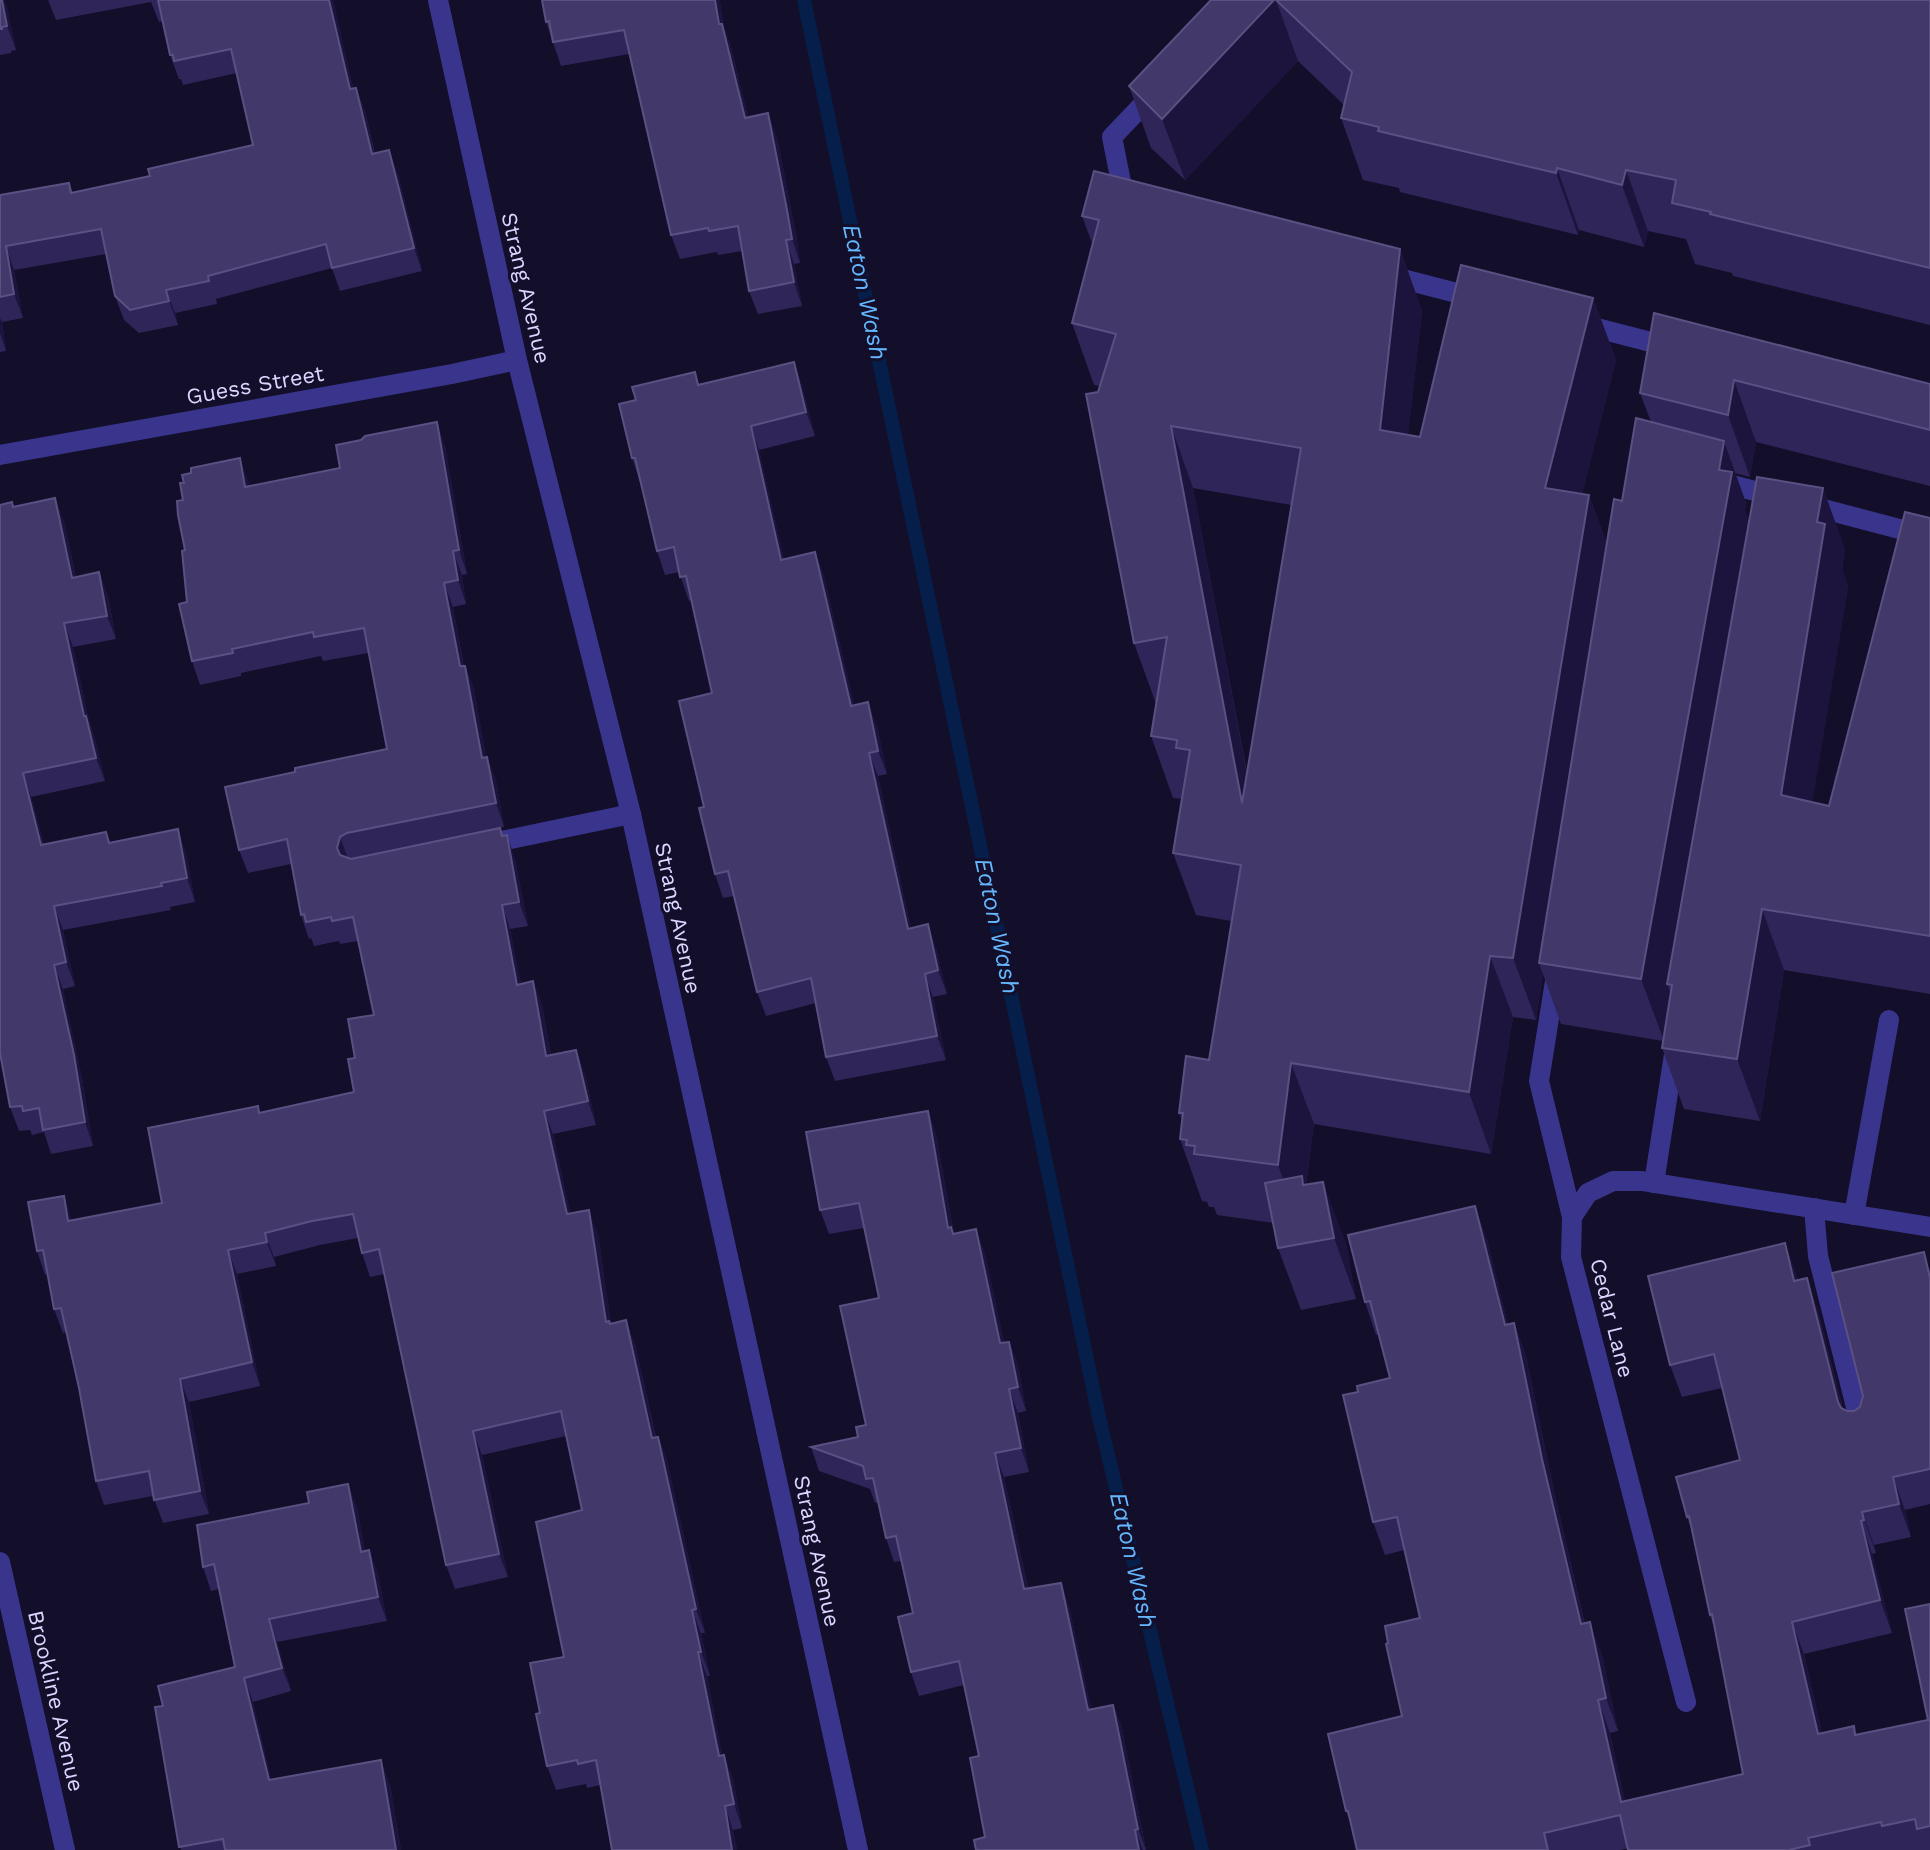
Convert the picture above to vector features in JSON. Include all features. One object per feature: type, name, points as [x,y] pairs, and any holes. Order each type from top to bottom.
[{"type":"street","name":"Strang Avenue","points":[[438,0],[517,360],[631,814],[858,1850]]},
{"type":"street","points":[[1142,212],[1126,208],[1112,137],[1166,80]]},
{"type":"street","points":[[1373,271],[1496,303]]},
{"type":"street","points":[[1558,318],[1696,354]]},
{"type":"street","name":"Guess Street","points":[[0,455],[517,360]]},
{"type":"street","points":[[1699,477],[1772,504],[1930,537]]},
{"type":"street","points":[[464,848],[631,814]]},
{"type":"street","name":"Cedar Lane","points":[[1559,957],[1539,1081],[1572,1217],[1571,1257],[1686,1702]]},
{"type":"street","points":[[1854,1215],[1889,1020]]},
{"type":"street","points":[[1654,1183],[1678,1035]]},
{"type":"street","points":[[1572,1217],[1588,1193],[1613,1181],[1654,1183],[1930,1227]]},
{"type":"street","points":[[1814,1208],[1818,1256],[1862,1431]]},
{"type":"street","name":"Brookline Avenue","points":[[0,1562],[65,1850]]},
{"type":"building","points":[[0,0],[7,26],[2,29],[0,29]]},
{"type":"building","points":[[158,0],[329,0],[350,89],[356,88],[372,154],[389,150],[414,248],[332,268],[326,244],[208,276],[209,281],[166,290],[169,301],[130,310],[115,296],[101,229],[6,246],[14,294],[0,297],[0,195],[69,183],[71,193],[150,176],[148,169],[253,145],[231,49],[174,61]]},
{"type":"building","points":[[542,0],[715,0],[745,118],[768,113],[792,239],[786,240],[794,282],[749,291],[738,226],[671,235],[624,30],[553,42]]},
{"type":"building","points":[[1211,0],[1274,0],[1162,119],[1129,86]]},
{"type":"building","points":[[1276,0],[1930,0],[1930,268],[1672,203],[1676,180],[1626,170],[1622,185],[1557,168],[1556,173],[1378,131],[1379,127],[1341,118],[1352,72]]},
{"type":"building","points":[[1094,171],[1400,249],[1380,430],[1420,437],[1461,265],[1593,298],[1545,488],[1589,495],[1513,958],[1490,956],[1469,1092],[1291,1063],[1278,1165],[1194,1154],[1195,1146],[1186,1145],[1187,1140],[1180,1139],[1183,1113],[1179,1113],[1186,1056],[1209,1060],[1241,865],[1173,853],[1190,750],[1176,748],[1177,740],[1151,736],[1167,637],[1134,643],[1086,394],[1098,392],[1116,334],[1072,323],[1099,220],[1082,216]],"holes":[[[1171,426],[1301,448],[1242,803]]]},
{"type":"building","points":[[1654,313],[1930,384],[1930,430],[1734,380],[1728,415],[1640,393]]},
{"type":"building","points":[[794,362],[806,412],[751,426],[781,560],[815,552],[851,706],[868,702],[878,751],[869,753],[908,929],[928,924],[938,970],[925,974],[937,1036],[826,1057],[811,978],[757,992],[728,871],[715,874],[699,808],[704,807],[679,701],[712,693],[686,576],[680,577],[674,547],[657,551],[619,404],[636,400],[632,387],[695,372],[698,385]]},
{"type":"building","points":[[1636,418],[1724,441],[1719,470],[1732,472],[1641,979],[1539,963],[1614,499],[1622,501]]},
{"type":"building","points":[[437,422],[459,550],[453,551],[458,580],[444,583],[460,666],[465,666],[482,758],[487,757],[496,803],[347,833],[340,837],[337,848],[340,855],[351,859],[500,828],[502,836],[507,835],[519,902],[502,905],[517,985],[533,981],[546,1056],[576,1050],[588,1101],[544,1111],[567,1214],[589,1210],[606,1322],[626,1320],[652,1438],[658,1437],[696,1609],[692,1610],[701,1652],[698,1652],[719,1756],[724,1755],[734,1804],[725,1806],[732,1850],[612,1850],[596,1760],[547,1766],[530,1663],[564,1657],[536,1522],[582,1510],[561,1411],[473,1431],[499,1554],[446,1565],[379,1249],[362,1253],[353,1214],[265,1233],[267,1242],[228,1250],[252,1362],[180,1379],[200,1491],[154,1500],[149,1471],[96,1481],[61,1308],[54,1309],[43,1250],[37,1251],[28,1202],[64,1196],[68,1221],[162,1203],[148,1128],[258,1106],[259,1113],[354,1092],[348,1059],[355,1058],[348,1019],[374,1015],[353,917],[306,922],[304,914],[301,915],[287,839],[239,850],[225,787],[295,772],[295,768],[387,749],[364,628],[314,637],[313,632],[192,661],[179,604],[187,602],[182,551],[185,550],[177,501],[183,500],[182,475],[191,473],[191,468],[240,458],[245,487],[340,468],[336,445]]},
{"type":"building","points":[[1757,477],[1823,488],[1817,522],[1825,524],[1781,795],[1829,806],[1905,512],[1930,518],[1930,936],[1762,909],[1737,1059],[1662,1048],[1672,985],[1667,984]]},
{"type":"building","points":[[55,498],[72,578],[99,572],[107,616],[64,623],[96,758],[23,773],[41,845],[106,832],[109,843],[178,829],[187,878],[161,883],[162,886],[54,906],[66,962],[54,965],[85,1122],[43,1130],[39,1108],[23,1111],[22,1106],[10,1107],[0,1053],[0,505],[12,502],[13,507]]},
{"type":"building","points":[[928,1111],[948,1228],[951,1227],[953,1234],[976,1229],[1000,1343],[1009,1342],[1018,1387],[1009,1389],[1021,1448],[995,1453],[1024,1589],[1061,1583],[1088,1710],[1113,1705],[1138,1829],[1135,1830],[1139,1850],[976,1850],[974,1840],[985,1837],[970,1758],[979,1756],[959,1661],[911,1672],[898,1617],[913,1613],[896,1536],[886,1538],[873,1478],[866,1479],[863,1466],[811,1447],[858,1437],[856,1427],[866,1425],[840,1306],[879,1298],[859,1203],[820,1210],[806,1132]]},
{"type":"building","points":[[1302,1176],[1303,1185],[1323,1182],[1334,1238],[1278,1248],[1265,1183]]},
{"type":"building","points":[[1475,1206],[1505,1325],[1514,1323],[1581,1624],[1590,1622],[1606,1698],[1598,1700],[1621,1802],[1743,1774],[1712,1614],[1689,1516],[1676,1477],[1740,1460],[1714,1354],[1670,1365],[1648,1276],[1785,1243],[1794,1281],[1807,1278],[1838,1402],[1841,1408],[1854,1411],[1860,1407],[1863,1396],[1832,1273],[1924,1252],[1930,1278],[1930,1469],[1893,1477],[1899,1504],[1862,1512],[1864,1520],[1861,1521],[1880,1600],[1792,1622],[1818,1734],[1854,1726],[1855,1735],[1928,1720],[1905,1609],[1930,1604],[1930,1826],[1917,1829],[1915,1819],[1882,1826],[1881,1822],[1808,1838],[1810,1845],[1789,1850],[1628,1850],[1620,1815],[1544,1833],[1548,1850],[1357,1850],[1328,1734],[1402,1716],[1385,1626],[1420,1618],[1397,1517],[1373,1522],[1343,1395],[1358,1392],[1357,1386],[1390,1378],[1370,1301],[1365,1302],[1348,1235]]},
{"type":"building","points":[[348,1484],[361,1552],[369,1550],[378,1597],[269,1619],[282,1668],[244,1678],[269,1780],[381,1760],[396,1850],[225,1850],[223,1839],[179,1847],[155,1707],[163,1706],[158,1686],[235,1667],[214,1564],[203,1567],[197,1525],[309,1503],[307,1492]]},
{"type":"waterway","name":"Eaton Wash","points":[[804,0],[1099,1417],[1202,1850]]}]
